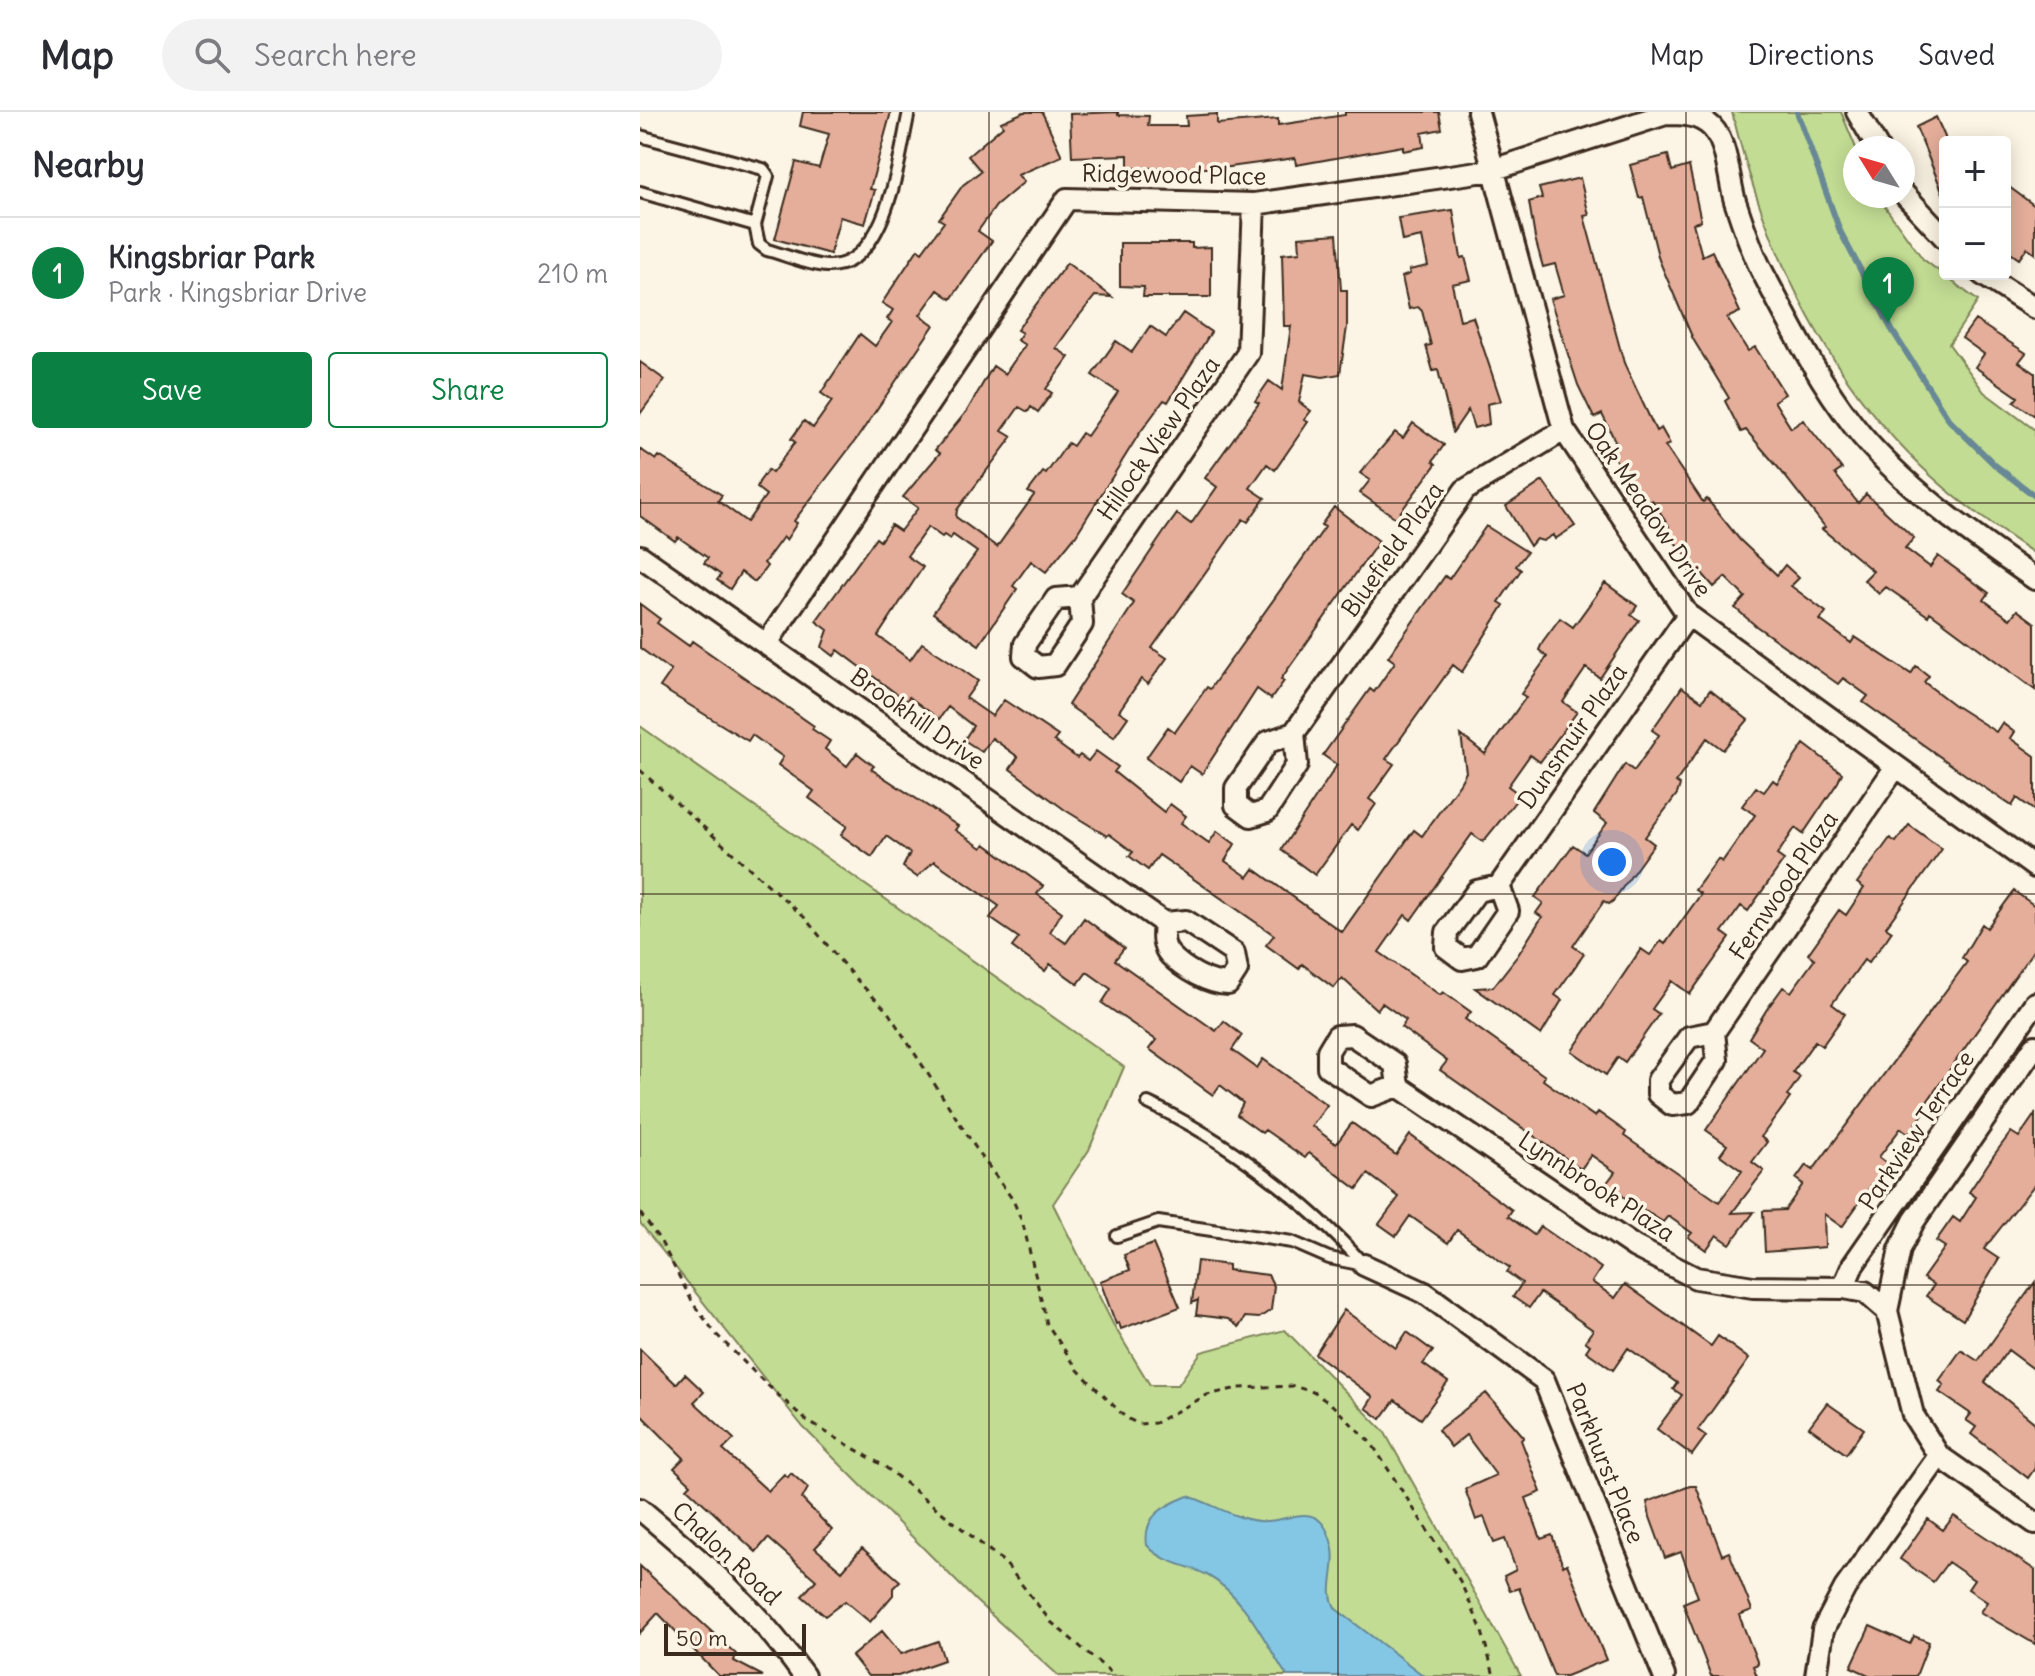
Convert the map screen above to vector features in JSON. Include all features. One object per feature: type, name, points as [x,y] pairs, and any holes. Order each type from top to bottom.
[{"type":"street","name":"Oak Meadow Drive","points":[[1478,112],[1564,430],[1688,615],[2035,867]]},
{"type":"street","points":[[1857,112],[1871,136]]},
{"type":"street","name":"Ridgewood Place","points":[[767,643],[1067,199],[1254,204],[1492,170],[1666,114],[1688,114],[1708,123],[1717,133],[1735,200],[1761,269],[1804,351],[1854,426],[1882,456],[1978,539],[2035,579]]},
{"type":"street","name":"Hillock View Plaza","points":[[1080,597],[1248,353],[1254,204]]},
{"type":"street","points":[[1915,206],[1939,232]]},
{"type":"street","points":[[1991,280],[2035,308]]},
{"type":"street","name":"Bluefield Plaza","points":[[1294,733],[1465,490],[1564,430]]},
{"type":"street","name":"Brookhill Drive","points":[[640,556],[1164,923]]},
{"type":"street","name":"Dunsmuir Plaza","points":[[1499,886],[1688,615]]},
{"type":"street","name":"Fernwood Plaza","points":[[1714,1032],[1895,768]]},
{"type":"street","name":"Parkview Terrace","points":[[1843,1288],[1853,1265],[2035,1003]]},
{"type":"street","points":[[2005,1046],[2030,1053]]},
{"type":"street","name":"Parkview Terrace","points":[[1887,1311],[1900,1249],[1945,1175],[2030,1053]]},
{"type":"street","name":"Lynnbrook Plaza","points":[[1398,1086],[1635,1247],[1696,1278],[1753,1287],[1843,1288],[1865,1292],[1887,1311]]},
{"type":"street","points":[[1927,1161],[1945,1175]]},
{"type":"street","name":"Parkhurst Place","points":[[1364,1265],[1425,1293],[1544,1380],[1664,1676]]},
{"type":"street","points":[[1887,1311],[1913,1415],[1939,1456],[2035,1523]]},
{"type":"street","points":[[1816,1676],[1823,1630],[1845,1588],[1939,1456]]},
{"type":"street","name":"Chalon Road","points":[[640,1509],[732,1587],[775,1635],[804,1676]]},
{"type":"lane","points":[[640,136],[763,169],[768,176],[755,225],[759,244],[767,250],[826,266],[843,264],[858,255],[877,232],[885,216],[909,112]]},
{"type":"lane","points":[[640,192],[755,225]]},
{"type":"lane","points":[[1148,1103],[1190,1122],[1330,1226],[1364,1265]]},
{"type":"lane","points":[[1117,1236],[1158,1222],[1292,1242],[1329,1258],[1364,1265]]},
{"type":"path","points":[[640,770],[804,917],[852,975],[888,1012],[1013,1200],[1023,1224],[1047,1324],[1078,1370],[1126,1418],[1139,1424],[1155,1423],[1207,1395],[1238,1388],[1293,1386],[1313,1392],[1332,1405],[1372,1444],[1460,1581],[1481,1628],[1494,1676]]},
{"type":"path","points":[[640,1213],[660,1240],[694,1305],[716,1334],[764,1382],[807,1421],[884,1466],[1005,1563],[1051,1622],[1115,1676]]},
{"type":"green space","points":[[1732,112],[1841,112],[1851,136],[1843,136],[1843,208],[1886,208],[1923,259],[1939,271],[1939,280],[1950,280],[1978,301],[1949,344],[1984,392],[2035,430],[2035,554],[1956,498],[1906,451],[1869,409],[1837,365],[1809,318],[1764,218]]},
{"type":"green space","points":[[640,726],[1124,1067],[1089,1150],[1053,1204],[1113,1324],[1150,1385],[1178,1385],[1201,1352],[1285,1330],[1384,1431],[1521,1676],[1059,1676],[976,1601],[803,1427],[640,1223]]},
{"type":"water","points":[[1188,1496],[1250,1520],[1271,1521],[1303,1515],[1321,1521],[1333,1549],[1331,1595],[1336,1609],[1424,1676],[1287,1676],[1253,1620],[1232,1595],[1207,1575],[1167,1560],[1147,1545],[1148,1527],[1157,1513]]},
{"type":"building","points":[[803,112],[891,112],[870,189],[875,190],[865,224],[840,217],[830,254],[775,239],[796,162],[819,168],[829,134],[800,126]]},
{"type":"building","points":[[1024,112],[1042,112],[1062,156],[1018,175],[1024,182],[996,206],[978,231],[992,241],[951,299],[938,290],[920,315],[934,325],[858,437],[794,521],[797,523],[786,540],[783,537],[764,563],[767,566],[755,582],[741,572],[730,589],[717,580],[721,575],[704,563],[708,558],[678,537],[675,541],[640,516],[640,449],[656,460],[659,456],[722,495],[718,501],[747,522],[766,495],[757,488],[759,482],[768,470],[772,473],[795,442],[791,439],[804,421],[813,428],[832,401],[821,393],[860,334],[875,346],[892,322],[887,319],[893,310],[882,303],[918,249],[922,252],[944,222],[939,219],[963,185],[981,171],[968,156],[1003,126],[1001,122]]},
{"type":"building","points":[[1118,112],[1118,115],[1149,116],[1148,126],[1187,126],[1186,116],[1217,114],[1217,124],[1278,119],[1278,125],[1345,115],[1345,112],[1439,112],[1442,129],[1422,133],[1424,147],[1403,151],[1403,146],[1296,165],[1295,158],[1222,168],[1128,168],[1128,155],[1072,157],[1070,114]]},
{"type":"building","points":[[1936,117],[1945,136],[1939,136],[1939,183],[1916,127]]},
{"type":"building","points":[[1668,155],[1672,171],[1689,166],[1701,221],[1693,223],[1702,256],[1712,251],[1740,312],[1727,318],[1748,351],[1755,347],[1785,394],[1774,401],[1791,428],[1803,420],[1842,469],[1835,474],[1858,503],[1866,494],[1914,538],[1905,548],[1930,567],[1938,556],[1989,593],[1984,600],[2010,619],[2017,610],[2035,623],[2035,690],[1930,612],[1928,616],[1886,587],[1879,594],[1864,580],[1873,571],[1822,529],[1825,527],[1781,471],[1746,430],[1741,432],[1725,401],[1729,398],[1693,339],[1659,260],[1643,197],[1639,198],[1630,165]]},
{"type":"building","points":[[1580,178],[1589,215],[1584,216],[1624,363],[1656,431],[1661,428],[1670,444],[1665,446],[1703,502],[1707,499],[1740,540],[1777,575],[1785,565],[1799,578],[1791,586],[1826,612],[1820,620],[1851,643],[1855,637],[1911,674],[1916,666],[1929,676],[1924,682],[1954,705],[1996,732],[2002,723],[2014,732],[2010,738],[2035,756],[2035,811],[2017,798],[2012,806],[1863,702],[1868,696],[1843,678],[1838,684],[1756,626],[1735,608],[1745,597],[1725,577],[1714,587],[1664,530],[1669,526],[1652,500],[1645,505],[1608,448],[1616,443],[1602,414],[1594,418],[1578,385],[1550,299],[1564,295],[1555,264],[1543,267],[1535,238],[1529,202],[1542,198],[1539,188]]},
{"type":"building","points":[[2011,188],[2035,206],[2035,254],[2027,248],[2019,259],[2011,253]]},
{"type":"building","points":[[1453,210],[1461,258],[1465,257],[1471,280],[1452,284],[1460,320],[1473,317],[1501,401],[1487,404],[1489,424],[1474,428],[1468,410],[1453,432],[1438,370],[1433,371],[1426,346],[1431,345],[1422,311],[1418,307],[1409,309],[1402,277],[1410,274],[1409,270],[1428,266],[1422,237],[1402,241],[1398,218]]},
{"type":"building","points":[[1337,234],[1341,290],[1347,290],[1347,327],[1340,374],[1323,377],[1305,374],[1299,402],[1311,411],[1304,420],[1308,422],[1275,470],[1267,464],[1250,488],[1265,498],[1248,522],[1243,519],[1152,648],[1167,658],[1148,684],[1141,679],[1119,711],[1128,717],[1114,737],[1068,705],[1134,603],[1122,594],[1164,532],[1177,514],[1191,524],[1217,487],[1205,478],[1259,403],[1255,401],[1269,381],[1282,390],[1291,326],[1284,326],[1282,254],[1300,252],[1299,237]]},
{"type":"building","points":[[1120,243],[1192,243],[1192,248],[1211,247],[1211,297],[1143,297],[1144,287],[1120,286]]},
{"type":"building","points":[[1067,263],[1112,297],[1095,296],[1075,321],[1056,348],[1069,357],[1046,389],[1052,393],[1038,412],[1031,407],[1028,412],[1019,407],[1002,431],[1012,437],[957,510],[956,517],[997,547],[1034,495],[1028,492],[1043,472],[1046,474],[1068,443],[1073,446],[1082,433],[1087,436],[1118,392],[1092,375],[1116,341],[1132,352],[1150,326],[1166,337],[1183,313],[1211,332],[1168,402],[1164,400],[1139,434],[1076,535],[1046,572],[1031,561],[1013,586],[1017,589],[979,645],[933,613],[977,552],[953,535],[950,539],[944,535],[942,537],[928,527],[907,556],[923,567],[878,636],[910,660],[922,643],[954,664],[978,681],[966,698],[992,716],[1004,700],[1058,736],[1054,741],[1077,758],[1080,755],[1088,761],[1096,751],[1118,767],[1114,772],[1164,812],[1170,804],[1186,816],[1181,823],[1209,843],[1217,831],[1235,844],[1225,861],[1248,877],[1254,869],[1342,932],[1414,830],[1422,836],[1460,783],[1466,772],[1461,735],[1485,754],[1526,697],[1521,694],[1547,657],[1539,650],[1543,641],[1560,618],[1573,627],[1605,583],[1637,606],[1631,615],[1639,620],[1600,678],[1586,668],[1563,702],[1577,712],[1540,762],[1530,755],[1508,786],[1520,795],[1504,816],[1483,842],[1472,834],[1411,920],[1405,915],[1379,952],[1440,995],[1443,992],[1471,1012],[1465,1019],[1545,1076],[1543,1080],[1595,1117],[1598,1112],[1626,1132],[1624,1136],[1719,1202],[1742,1171],[1720,1155],[1727,1145],[1706,1130],[1763,1048],[1749,1038],[1767,1009],[1783,987],[1791,992],[1815,959],[1808,954],[1839,910],[1846,915],[1864,888],[1857,883],[1890,838],[1896,842],[1909,825],[1942,849],[1886,927],[1892,931],[1886,940],[1868,963],[1864,960],[1832,1004],[1845,1014],[1822,1046],[1815,1041],[1793,1072],[1800,1077],[1787,1096],[1790,1098],[1761,1137],[1767,1142],[1752,1162],[1764,1171],[1732,1213],[1754,1212],[1730,1244],[1717,1235],[1706,1250],[1688,1237],[1692,1233],[1668,1216],[1663,1222],[1631,1202],[1606,1184],[1615,1172],[1591,1155],[1581,1169],[1440,1070],[1447,1061],[1401,1027],[1406,1020],[1382,1003],[1377,1010],[1342,978],[1334,988],[1302,964],[1299,969],[1266,945],[1274,935],[1159,855],[1148,870],[1129,856],[1133,852],[1109,834],[1107,836],[1065,810],[1010,769],[1018,757],[992,738],[982,752],[964,740],[973,726],[948,707],[939,719],[909,697],[906,701],[838,650],[834,656],[822,647],[828,630],[816,621],[876,538],[880,541],[891,525],[900,531],[918,508],[903,497],[940,453],[935,450],[967,411],[993,366],[1005,374],[1025,345],[1017,340],[1022,333],[1017,330]]},
{"type":"building","points":[[1975,320],[2026,353],[2019,362],[2035,373],[2035,416],[2014,402],[2018,397],[1975,367],[1984,354],[1962,338]]},
{"type":"building","points":[[640,362],[665,380],[640,414]]},
{"type":"building","points":[[1413,423],[1444,445],[1433,461],[1436,464],[1396,518],[1360,493],[1370,480],[1360,473],[1395,432],[1403,438]]},
{"type":"building","points":[[1543,481],[1575,526],[1555,539],[1553,535],[1543,541],[1536,539],[1530,546],[1506,506]]},
{"type":"building","points":[[1334,507],[1379,541],[1281,679],[1284,681],[1271,699],[1257,689],[1202,774],[1190,766],[1179,782],[1146,758],[1168,727],[1175,732],[1207,687],[1210,689],[1325,527],[1321,525]]},
{"type":"building","points":[[1486,526],[1527,552],[1516,566],[1521,570],[1499,602],[1504,605],[1462,672],[1453,665],[1386,759],[1394,764],[1369,799],[1376,804],[1358,830],[1351,825],[1315,875],[1281,850],[1337,765],[1323,755],[1370,689],[1374,692],[1395,662],[1388,657],[1445,576],[1449,579]]},
{"type":"building","points":[[640,604],[660,619],[657,623],[689,646],[692,641],[814,726],[812,729],[830,741],[825,749],[847,766],[857,753],[874,766],[871,769],[958,826],[955,830],[982,848],[985,844],[1043,886],[1037,894],[1062,912],[1050,932],[1066,943],[1084,918],[1124,948],[1115,960],[1216,1031],[1224,1021],[1242,1035],[1232,1050],[1257,1068],[1263,1059],[1327,1105],[1312,1126],[1336,1144],[1352,1123],[1396,1155],[1410,1135],[1512,1210],[1508,1216],[1534,1235],[1540,1226],[1601,1268],[1592,1282],[1615,1298],[1625,1284],[1711,1346],[1718,1336],[1749,1359],[1698,1430],[1706,1436],[1692,1455],[1657,1429],[1682,1395],[1673,1389],[1677,1383],[1628,1348],[1613,1370],[1586,1351],[1590,1345],[1585,1341],[1593,1330],[1540,1293],[1529,1308],[1513,1297],[1522,1283],[1507,1272],[1510,1268],[1457,1230],[1448,1243],[1410,1216],[1396,1236],[1379,1224],[1399,1197],[1368,1174],[1357,1189],[1309,1153],[1305,1158],[1237,1115],[1243,1103],[1220,1085],[1213,1095],[1149,1049],[1156,1040],[1102,1003],[1111,989],[1087,972],[1078,984],[1050,964],[1045,971],[1012,947],[1019,938],[990,918],[999,906],[934,861],[917,877],[903,867],[910,853],[886,836],[872,857],[841,835],[847,826],[809,798],[814,791],[778,765],[783,757],[752,735],[748,741],[660,687],[671,671],[640,648]]},
{"type":"building","points":[[1682,687],[1702,701],[1710,690],[1748,720],[1723,750],[1707,738],[1676,782],[1680,785],[1677,794],[1645,837],[1654,844],[1613,901],[1609,904],[1604,901],[1573,946],[1584,954],[1555,995],[1562,1000],[1541,1035],[1475,988],[1493,987],[1518,955],[1542,917],[1536,913],[1543,903],[1535,897],[1573,845],[1585,853],[1607,823],[1594,813],[1625,764],[1634,771],[1659,735],[1652,730]]},
{"type":"building","points":[[1804,744],[1842,773],[1838,782],[1803,834],[1795,828],[1777,855],[1784,860],[1748,911],[1741,906],[1722,932],[1730,938],[1690,994],[1672,981],[1652,1009],[1659,1014],[1625,1062],[1618,1057],[1606,1075],[1572,1051],[1641,949],[1650,955],[1661,941],[1665,944],[1701,894],[1695,890],[1718,859],[1722,862],[1755,815],[1742,806],[1756,787],[1764,792],[1773,780],[1777,783]]},
{"type":"building","points":[[2014,891],[2035,906],[2035,948],[1920,1112],[1923,1114],[1909,1134],[1901,1128],[1879,1157],[1887,1163],[1842,1227],[1824,1214],[1825,1247],[1765,1252],[1763,1211],[1785,1210],[1803,1184],[1796,1179],[1806,1165],[1813,1170],[1967,962],[1962,958],[1982,924],[1987,928]]},
{"type":"building","points":[[2035,1114],[2035,1184],[1984,1249],[1999,1259],[1963,1320],[1926,1296],[1934,1285],[1923,1278],[1945,1247],[1936,1241],[1953,1217],[1960,1222],[1976,1197],[1969,1192],[1994,1155],[2011,1132],[2019,1137]]},
{"type":"building","points":[[1153,1244],[1180,1307],[1121,1329],[1119,1323],[1116,1324],[1100,1281],[1130,1270],[1124,1255]]},
{"type":"building","points":[[1197,1261],[1228,1265],[1228,1270],[1268,1275],[1274,1286],[1271,1310],[1259,1318],[1245,1317],[1239,1327],[1228,1319],[1196,1315],[1198,1300],[1192,1303]]},
{"type":"building","points":[[2035,1282],[2035,1370],[2008,1350],[1985,1382],[2035,1423],[2035,1468],[2028,1478],[1971,1434],[1976,1427],[1966,1420],[1971,1414],[1939,1392],[1944,1385],[1939,1381],[1961,1350],[1978,1361]]},
{"type":"building","points":[[1344,1310],[1396,1348],[1407,1332],[1433,1351],[1423,1364],[1448,1382],[1421,1419],[1395,1400],[1381,1419],[1366,1408],[1373,1397],[1315,1354]]},
{"type":"building","points":[[640,1349],[676,1384],[685,1374],[704,1392],[694,1402],[734,1439],[723,1450],[768,1491],[784,1474],[788,1477],[791,1473],[808,1488],[802,1499],[832,1530],[815,1548],[842,1571],[862,1548],[900,1581],[893,1588],[893,1595],[870,1622],[845,1601],[825,1616],[802,1596],[816,1580],[768,1538],[756,1552],[687,1488],[691,1484],[674,1468],[684,1458],[640,1414]]},
{"type":"building","points":[[1486,1393],[1524,1437],[1521,1440],[1541,1492],[1526,1498],[1541,1539],[1552,1535],[1606,1660],[1566,1676],[1554,1676],[1519,1588],[1510,1591],[1504,1576],[1516,1570],[1505,1539],[1494,1543],[1484,1517],[1476,1520],[1465,1489],[1496,1475],[1466,1435],[1451,1447],[1438,1430]]},
{"type":"building","points":[[1827,1403],[1864,1429],[1846,1454],[1809,1427]]},
{"type":"building","points":[[1696,1486],[1722,1555],[1729,1552],[1752,1610],[1739,1615],[1758,1664],[1753,1666],[1757,1676],[1711,1676],[1683,1603],[1698,1597],[1681,1552],[1665,1558],[1650,1517],[1647,1502]]},
{"type":"building","points":[[1954,1516],[2035,1570],[2035,1644],[1980,1612],[1987,1602],[1968,1589],[1974,1580],[1948,1562],[1933,1582],[1900,1559],[1928,1519],[1943,1530]]},
{"type":"building","points":[[640,1566],[736,1654],[734,1661],[763,1676],[719,1676],[658,1613],[640,1633]]},
{"type":"building","points":[[1870,1626],[1910,1644],[1914,1636],[1929,1642],[1916,1676],[1871,1676],[1851,1667]]},
{"type":"building","points":[[882,1631],[901,1654],[938,1641],[944,1660],[898,1676],[868,1676],[852,1656]]},
{"type":"waterway","points":[[1797,112],[1840,231],[1892,330],[1949,420],[1996,466],[2035,496]]},
{"type":"place","name":"Kingsbriar Park","points":[[1888,323]]}]
